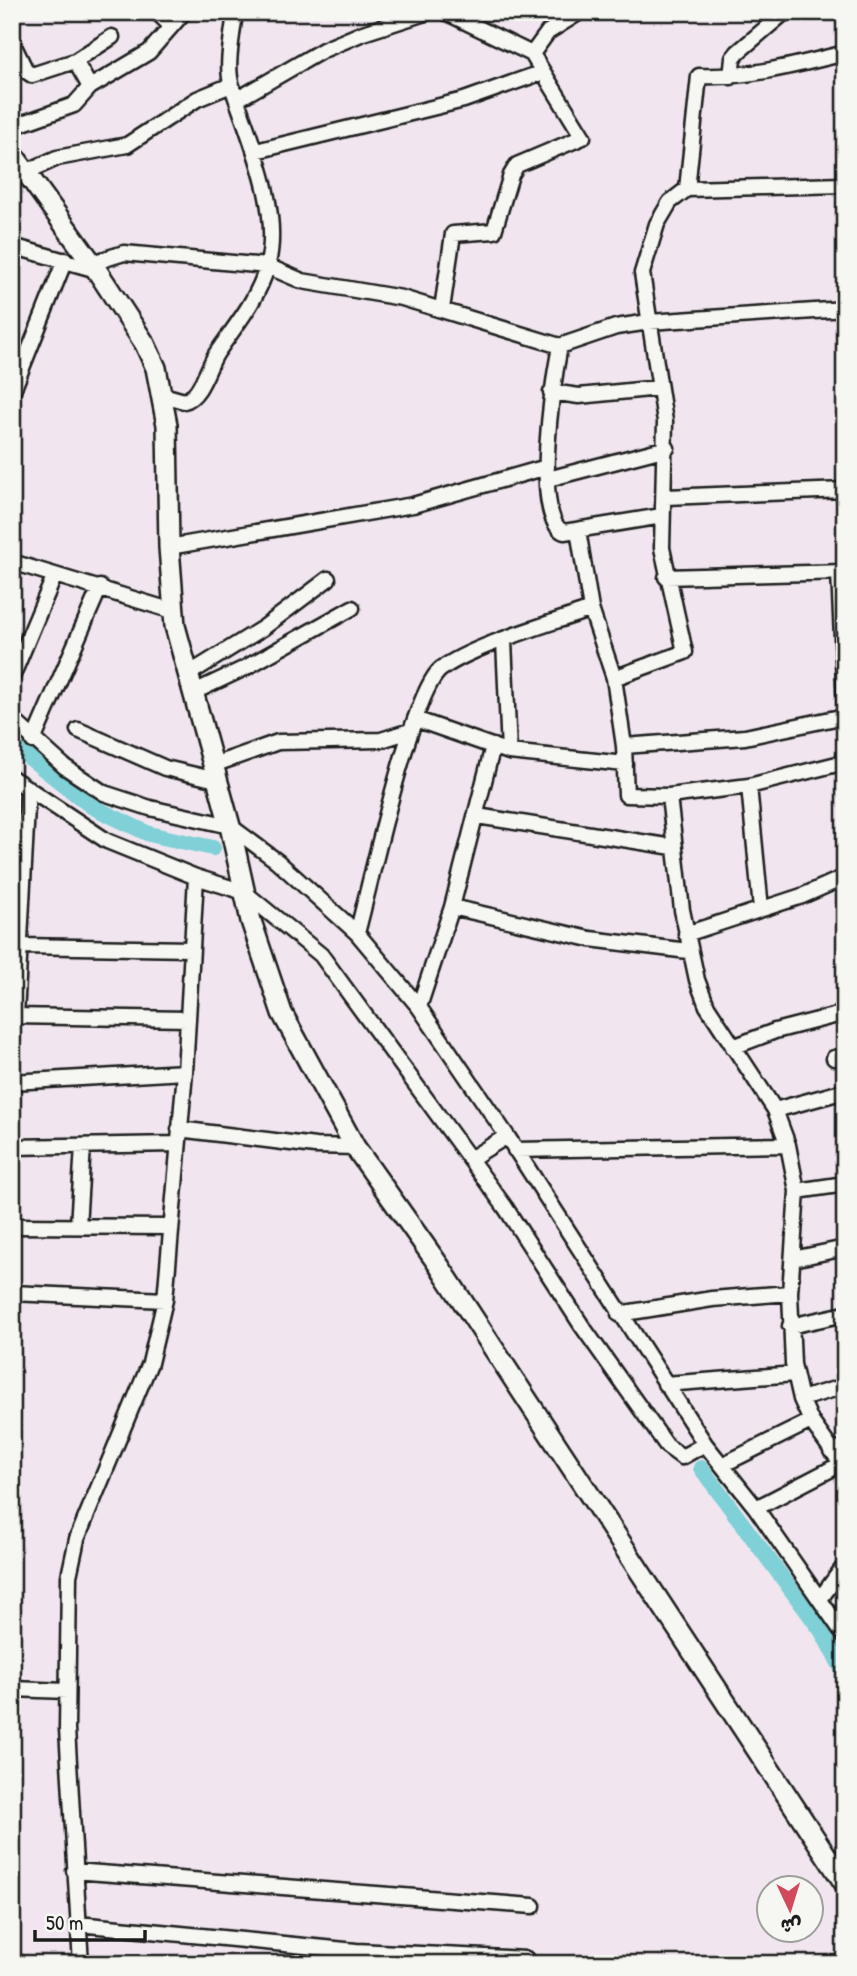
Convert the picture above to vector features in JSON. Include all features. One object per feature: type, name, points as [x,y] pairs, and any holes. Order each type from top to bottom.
[{"type":"main road","points":[[12,153],[94,267],[145,344],[163,395],[167,425],[173,611],[189,684],[230,826],[244,892],[282,1013],[355,1147],[440,1266],[845,1884]]},
{"type":"street","points":[[157,12],[171,26]]},
{"type":"street","points":[[12,127],[64,111],[74,105],[90,87],[138,61],[184,12]]},
{"type":"street","points":[[163,395],[184,401],[193,397],[211,362],[251,304],[267,266],[268,216],[256,151],[231,85],[235,12]]},
{"type":"street","points":[[238,99],[323,50],[363,33],[428,12]]},
{"type":"street","points":[[442,309],[453,234],[494,231],[511,175],[517,165],[583,137],[532,54],[444,12]]},
{"type":"street","points":[[532,54],[548,32],[580,12]]},
{"type":"street","points":[[731,77],[733,58],[785,12]]},
{"type":"street","points":[[12,42],[30,74],[75,61],[112,37]]},
{"type":"street","points":[[687,189],[699,76],[731,77],[845,53]]},
{"type":"street","points":[[75,61],[90,87]]},
{"type":"street","points":[[256,151],[464,100],[543,72]]},
{"type":"street","points":[[26,172],[57,158],[127,145],[197,99],[231,85]]},
{"type":"street","points":[[614,678],[685,652],[666,577],[662,516],[666,497],[667,448],[642,273],[657,224],[670,202],[687,189],[845,185]]},
{"type":"street","points":[[12,246],[94,267],[124,253],[267,266],[302,281],[442,309],[560,346],[616,327],[649,322],[845,309]]},
{"type":"street","points":[[12,393],[65,260]]},
{"type":"street","points":[[560,346],[551,392],[548,473],[548,510],[554,525],[564,532],[662,516]]},
{"type":"street","points":[[551,392],[579,396],[659,388]]},
{"type":"street","points":[[169,547],[413,505],[667,448]]},
{"type":"street","points":[[666,497],[845,490]]},
{"type":"street","points":[[578,530],[591,609],[614,678],[624,746],[626,795],[669,796],[750,786],[845,762]]},
{"type":"street","points":[[12,562],[54,577],[100,587],[173,611]]},
{"type":"street","points":[[666,577],[842,572],[845,705]]},
{"type":"street","points":[[12,677],[54,577]]},
{"type":"street","points":[[189,684],[328,579]]},
{"type":"street","points":[[33,741],[100,587]]},
{"type":"street","points":[[189,684],[245,668],[352,608]]},
{"type":"street","points":[[357,933],[412,725],[431,680],[439,671],[504,640],[591,609]]},
{"type":"street","points":[[504,640],[509,752]]},
{"type":"street","points":[[624,746],[745,737],[845,716]]},
{"type":"street","points":[[12,719],[33,741],[104,793],[150,808],[230,826],[277,861],[357,933],[419,1007],[507,1136],[705,1444],[757,1508],[845,1636]]},
{"type":"street","points":[[78,730],[165,768],[215,772],[278,742],[381,740],[412,725],[540,758],[625,764]]},
{"type":"street","points":[[419,1007],[452,908],[493,746]]},
{"type":"street","points":[[12,779],[107,841],[196,877],[244,892],[293,930],[330,964],[470,1159],[582,1326],[667,1446],[682,1457],[705,1444]]},
{"type":"street","points":[[750,786],[761,909]]},
{"type":"street","points":[[28,788],[14,1016],[188,1019]]},
{"type":"street","points":[[669,796],[673,847],[688,951],[707,1006],[775,1110],[788,1145],[797,1191],[790,1293],[790,1326],[796,1374],[801,1399],[811,1421],[838,1449],[843,1467],[757,1508]]},
{"type":"street","points":[[477,816],[673,847]]},
{"type":"street","points":[[80,1964],[67,1690],[72,1557],[150,1363],[165,1300],[188,1019],[196,877]]},
{"type":"street","points":[[686,934],[845,877]]},
{"type":"street","points":[[452,908],[590,939],[688,951]]},
{"type":"street","points":[[20,946],[191,948]]},
{"type":"street","points":[[733,1047],[775,1031],[845,1013]]},
{"type":"street","points":[[12,1082],[184,1072]]},
{"type":"street","points":[[775,1110],[845,1091]]},
{"type":"street","points":[[179,1129],[315,1146],[355,1147]]},
{"type":"street","points":[[470,1159],[507,1136]]},
{"type":"street","points":[[12,1147],[177,1144]]},
{"type":"street","points":[[515,1150],[788,1145]]},
{"type":"street","points":[[78,1226],[83,1146]]},
{"type":"street","points":[[797,1191],[845,1184]]},
{"type":"street","points":[[12,1226],[170,1227]]},
{"type":"street","points":[[793,1259],[845,1248]]},
{"type":"street","points":[[12,1293],[165,1300]]},
{"type":"street","points":[[619,1314],[712,1300],[790,1293]]},
{"type":"street","points":[[790,1326],[845,1314]]},
{"type":"street","points":[[666,1384],[796,1374]]},
{"type":"street","points":[[801,1399],[845,1386]]},
{"type":"street","points":[[722,1465],[811,1421]]},
{"type":"street","points":[[820,1599],[845,1565]]},
{"type":"street","points":[[12,1689],[67,1690]]},
{"type":"street","points":[[74,1871],[533,1906]]},
{"type":"street","points":[[78,1924],[356,1951],[526,1959]]},
{"type":"waterway","points":[[12,744],[91,806],[149,834],[213,848]]},
{"type":"waterway","points":[[701,1468],[821,1630],[845,1674]]}]
